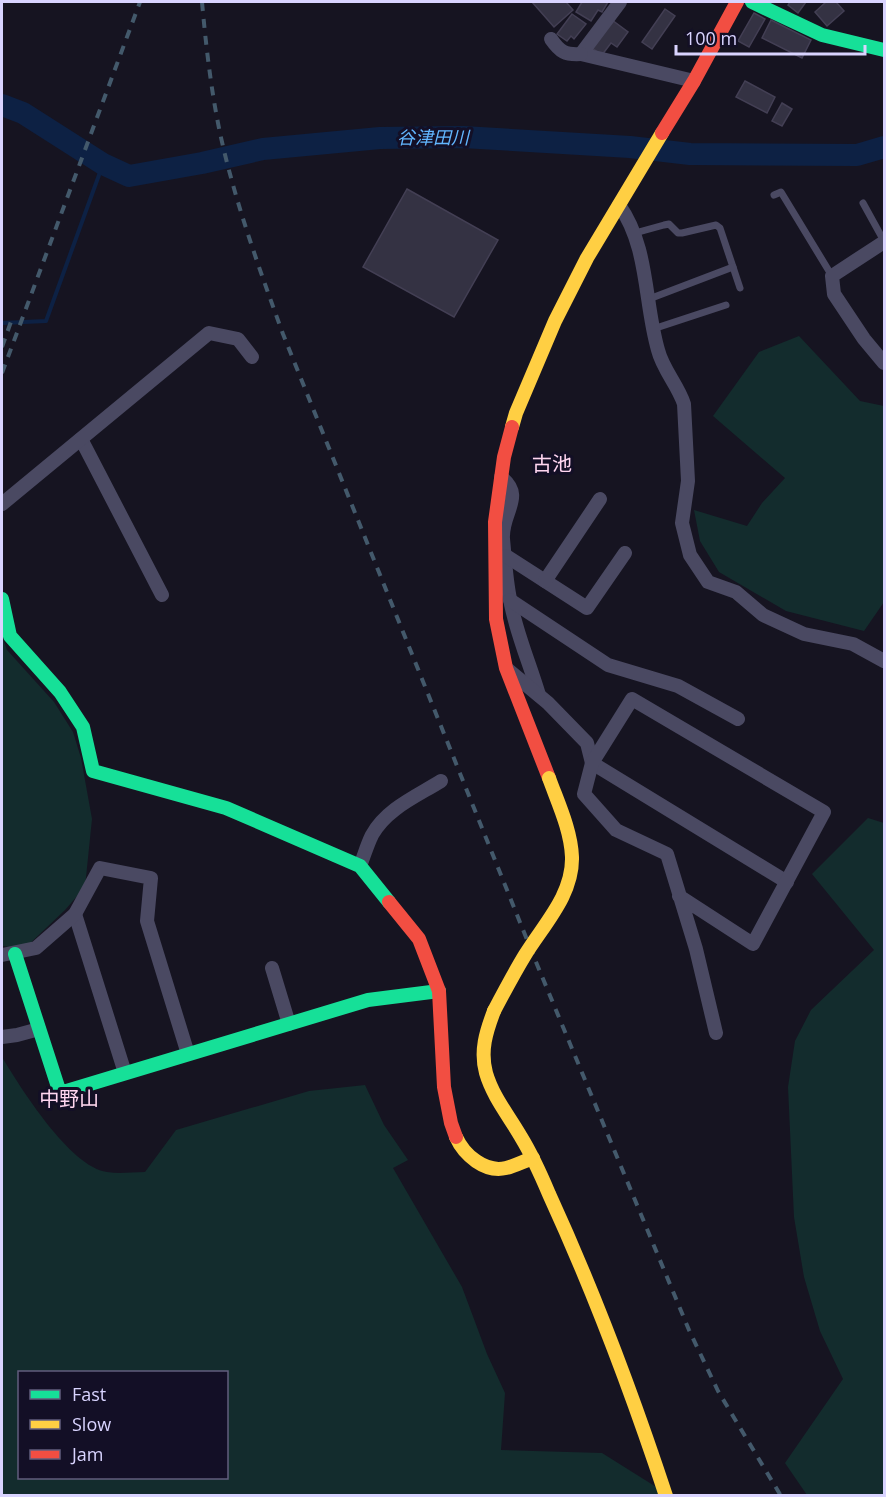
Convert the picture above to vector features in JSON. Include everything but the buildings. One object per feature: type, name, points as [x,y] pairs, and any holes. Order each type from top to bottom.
[{"type":"street","points":[[581,54],[620,2]]},
{"type":"street","points":[[666,1496],[602,1317],[533,1158],[498,1100],[483,1063],[485,1036],[494,1011],[526,954],[556,909],[571,878],[572,856],[549,778],[506,668],[496,619],[495,522],[504,457],[516,413],[555,321],[587,258],[694,81],[737,2]]},
{"type":"street","points":[[752,2],[822,34],[885,50]]},
{"type":"street","points":[[551,39],[559,51],[568,55],[581,54],[694,81]]},
{"type":"street","points":[[622,201],[640,248],[647,300],[658,352],[684,404],[688,481],[682,523],[690,555],[708,582],[736,592],[763,615],[804,634],[853,644],[884,660]]},
{"type":"street","points":[[885,241],[832,276],[834,294],[864,339],[885,363]]},
{"type":"street","points":[[2,504],[209,333],[238,339],[252,357]]},
{"type":"street","points":[[81,439],[162,595]]},
{"type":"street","points":[[501,477],[510,484],[513,494],[503,539],[510,600],[539,695]]},
{"type":"street","points":[[545,581],[600,499]]},
{"type":"street","points":[[506,556],[587,608],[625,553]]},
{"type":"street","points":[[2,599],[10,636],[60,692],[83,727],[93,771],[226,808],[360,866],[419,939],[439,991],[444,1087],[451,1123],[459,1143],[481,1165],[503,1169],[533,1158]]},
{"type":"street","points":[[510,600],[608,665],[678,686],[738,719]]},
{"type":"street","points":[[506,668],[539,695],[587,743],[592,764],[786,882]]},
{"type":"street","points":[[679,896],[753,944],[824,812],[658,712],[632,699],[592,764],[584,794],[616,830],[666,854],[679,896],[696,949],[716,1033]]},
{"type":"street","points":[[360,866],[372,835],[385,818],[441,781]]},
{"type":"street","points":[[188,1054],[147,921],[151,878],[100,868],[75,914],[36,948],[8,955],[39,1029],[60,1093],[368,1000],[439,991]]},
{"type":"street","points":[[75,914],[125,1073]]},
{"type":"street","points":[[272,968],[289,1024]]},
{"type":"street","points":[[2,1036],[17,1035],[39,1029]]},
{"type":"lane","points":[[774,195],[781,192],[832,276]]},
{"type":"lane","points":[[863,202],[885,241]]},
{"type":"lane","points":[[635,233],[669,224],[678,233],[716,225],[720,228],[740,288]]},
{"type":"lane","points":[[647,300],[733,267]]},
{"type":"lane","points":[[653,329],[726,305]]},
{"type":"green space","points":[[799,336],[860,401],[884,406],[884,602],[864,631],[786,611],[719,572],[700,541],[694,510],[747,526],[762,503],[785,478],[713,416],[759,352]]},
{"type":"green space","points":[[2,636],[7,650],[54,702],[73,732],[81,758],[92,819],[85,887],[65,910],[24,949],[2,946]]},
{"type":"green space","points":[[868,818],[884,823],[884,1495],[807,1495],[785,1463],[843,1379],[820,1331],[804,1277],[794,1217],[788,1087],[795,1041],[811,1010],[874,950],[812,874]]},
{"type":"green space","points":[[2,1057],[33,1105],[62,1141],[93,1167],[112,1173],[145,1172],[176,1130],[309,1091],[365,1085],[384,1125],[408,1160],[393,1168],[462,1287],[487,1354],[505,1393],[501,1450],[602,1453],[669,1495],[2,1495]]},
{"type":"waterway","name":"谷津田川","points":[[2,105],[23,113],[103,164],[129,176],[263,149],[380,138],[463,137],[630,147],[690,154],[857,155],[884,147]]},
{"type":"waterway","points":[[2,323],[46,321],[103,164]]},
{"type":"railway","points":[[2,373],[140,2]]},
{"type":"railway","points":[[202,2],[211,84],[226,159],[248,235],[283,334],[536,962],[689,1330],[718,1391],[781,1496]]},
{"type":"railway","points":[[2,347],[13,316]]},
{"type":"traffic: fast","points":[[752,2],[822,35],[884,50]]},
{"type":"traffic: fast","points":[[2,599],[10,636],[60,692],[83,727],[93,771],[226,808],[360,866],[389,902]]},
{"type":"traffic: fast","points":[[15,954],[60,1093],[368,1000],[439,991]]},
{"type":"traffic: slow","points":[[512,427],[555,321],[587,258],[662,133]]},
{"type":"traffic: slow","points":[[494,1011],[525,955],[563,897],[568,884],[571,871],[571,847],[564,817],[549,778]]},
{"type":"traffic: slow","points":[[494,1011],[486,1034],[484,1049],[484,1065],[489,1082],[533,1158],[597,1305],[666,1496]]},
{"type":"traffic: slow","points":[[456,1137],[470,1156],[490,1168],[506,1168],[533,1158]]},
{"type":"traffic: jam","points":[[662,133],[694,81],[737,2]]},
{"type":"traffic: jam","points":[[512,427],[504,457],[495,522],[496,619],[506,668],[549,778]]},
{"type":"traffic: jam","points":[[389,902],[419,939],[439,991],[444,1087],[456,1137]]},
{"type":"district","name":"古池","points":[[552,464]]},
{"type":"district","name":"中野山","points":[[69,1099]]}]
